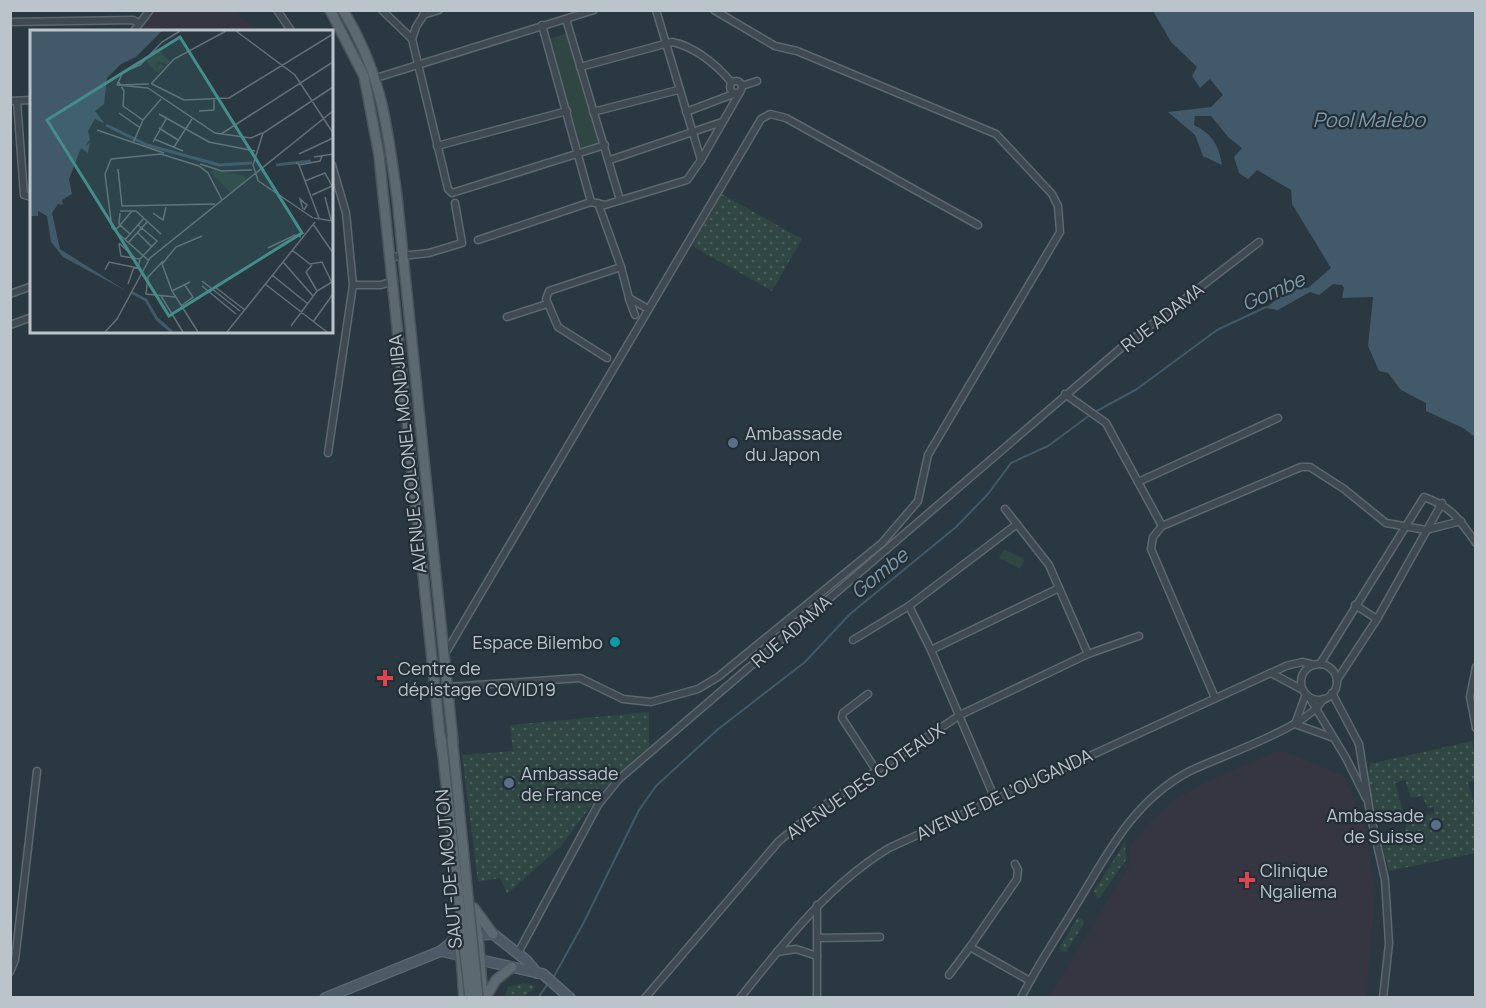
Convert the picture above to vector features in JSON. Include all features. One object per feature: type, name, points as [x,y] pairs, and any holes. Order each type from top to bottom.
[{"type":"main road","name":"AVENUE COLONEL MONDJIBA","points":[[330,10],[352,49],[369,89],[392,256],[456,887],[464,998]]},
{"type":"main road","name":"AVENUE COLONEL MONDJIBA","points":[[343,10],[376,78],[385,113],[403,255],[452,737],[484,998]]},
{"type":"main road","points":[[401,355],[413,354]]},
{"type":"main road","points":[[432,655],[444,654]]},
{"type":"main road","name":"SAUT-DE-MOUTON","points":[[452,737],[477,998]]},
{"type":"main road","name":"SAUT-DE-MOUTON","points":[[441,738],[470,998]]},
{"type":"main road","points":[[471,904],[493,934],[570,998]]},
{"type":"main road","points":[[458,918],[474,916]]},
{"type":"main road","points":[[325,998],[441,951],[459,936],[493,934]]},
{"type":"main road","points":[[441,951],[540,973]]},
{"type":"main road","points":[[484,998],[496,980],[512,967]]},
{"type":"main road","points":[[462,978],[481,976]]},
{"type":"street","points":[[135,30],[150,10]]},
{"type":"street","points":[[277,10],[291,30]]},
{"type":"street","points":[[382,10],[412,39],[437,147],[448,189],[452,193],[605,145]]},
{"type":"street","points":[[412,39],[424,13],[439,10]]},
{"type":"street","points":[[376,78],[566,19],[578,13],[594,10]]},
{"type":"street","points":[[656,10],[678,90],[701,160]]},
{"type":"street","points":[[448,687],[580,678],[623,699],[651,702],[698,689],[718,677],[882,543],[912,509],[922,489],[928,455],[1060,232],[1058,206],[1052,194],[996,134],[797,51],[775,46],[714,10]]},
{"type":"street","points":[[566,19],[593,112],[610,160],[620,200]]},
{"type":"street","points":[[10,22],[133,20],[140,23]]},
{"type":"street","points":[[542,25],[594,202],[621,267],[635,315]]},
{"type":"street","points":[[478,240],[594,202],[606,205],[687,180],[701,160],[739,90],[737,81],[732,82],[718,67],[680,44],[665,44],[580,67]]},
{"type":"street","points":[[686,112],[757,81]]},
{"type":"street","points":[[732,82],[730,88],[739,90]]},
{"type":"street","points":[[593,112],[678,90]]},
{"type":"street","points":[[30,100],[14,101],[24,195],[30,196]]},
{"type":"street","points":[[437,147],[567,111]]},
{"type":"street","points":[[444,654],[761,119],[770,114],[786,118],[978,225]]},
{"type":"street","points":[[610,160],[722,122]]},
{"type":"street","points":[[328,453],[353,285],[346,213],[333,168]]},
{"type":"street","points":[[392,256],[429,253],[462,243],[455,203]]},
{"type":"street","name":"RUE ADAMA","points":[[518,953],[611,787],[1065,394],[1259,242]]},
{"type":"street","points":[[607,358],[562,331],[555,324],[547,304],[549,291],[621,267]]},
{"type":"street","points":[[353,285],[381,285],[394,281]]},
{"type":"street","points":[[10,294],[30,287]]},
{"type":"street","points":[[629,298],[648,309]]},
{"type":"street","points":[[507,316],[547,304]]},
{"type":"street","points":[[10,325],[30,318]]},
{"type":"street","points":[[1065,394],[1106,423],[1162,526]]},
{"type":"street","points":[[1138,482],[1278,418]]},
{"type":"street","points":[[1215,698],[1151,549],[1156,532],[1162,526],[1302,467],[1310,467],[1344,489],[1386,523],[1426,531],[1461,521]]},
{"type":"street","points":[[1368,802],[1346,758],[1306,694],[1303,675],[1317,664],[1424,497],[1442,503],[1461,521],[1476,543]]},
{"type":"street","points":[[1021,998],[1118,835],[1155,794],[1186,773],[1295,724],[1316,710],[1323,699],[1332,693],[1337,680],[1377,619],[1442,503]]},
{"type":"street","points":[[1005,509],[1038,549],[1059,588],[1088,654]]},
{"type":"street","points":[[853,640],[909,606],[1017,524]]},
{"type":"street","points":[[931,650],[1059,588]]},
{"type":"street","points":[[1355,605],[1377,619]]},
{"type":"street","points":[[909,606],[931,650],[995,799]]},
{"type":"street","name":"AVENUE DES COTEAUX","points":[[645,998],[779,841],[817,810],[960,716],[1088,654],[1139,636]]},
{"type":"street","name":"AVENUE DE L’OUGANDA","points":[[740,998],[817,905],[847,876],[889,849],[1293,663],[1317,664]]},
{"type":"street","points":[[1317,664],[1331,669],[1337,680]]},
{"type":"street","points":[[1476,667],[1470,697],[1476,728]]},
{"type":"street","points":[[1271,673],[1306,694],[1323,699]]},
{"type":"street","points":[[1332,693],[1359,744],[1364,760],[1368,802],[1388,906],[1389,943],[1383,998]]},
{"type":"street","points":[[868,694],[843,712],[842,718],[876,770]]},
{"type":"street","points":[[1295,724],[1306,694]]},
{"type":"street","points":[[1295,724],[1332,738]]},
{"type":"street","points":[[10,972],[15,960],[37,771]]},
{"type":"street","points":[[949,975],[1017,879],[1018,870],[1015,864]]},
{"type":"street","points":[[817,905],[817,998]]},
{"type":"street","points":[[818,938],[880,937]]},
{"type":"street","points":[[970,947],[1030,981]]},
{"type":"street","points":[[777,952],[796,949],[817,956]]},
{"type":"shaded area","points":[[154,11],[235,11],[254,30],[139,30]]},
{"type":"shaded area","name":"Clinique Ngaliema","points":[[1281,750],[1344,776],[1364,822],[1375,893],[1366,997],[1049,997],[1129,866],[1131,846],[1145,827],[1174,800],[1201,784]]},
{"type":"green space","points":[[567,33],[599,143],[581,148],[549,39]]},
{"type":"green space","points":[[722,194],[802,239],[772,291],[692,246]]},
{"type":"green space","points":[[1004,549],[1025,559],[1020,569],[999,558]]},
{"type":"green space","points":[[649,712],[649,751],[605,787],[561,846],[507,894],[500,878],[478,882],[462,755],[513,751],[510,725]]},
{"type":"green space","points":[[1472,741],[1475,754],[1475,780],[1468,782],[1475,809],[1475,853],[1389,871],[1382,844],[1404,837],[1407,821],[1434,813],[1434,807],[1428,808],[1422,796],[1411,798],[1405,780],[1395,783],[1405,817],[1378,822],[1367,784],[1370,764]]},
{"type":"green space","points":[[1125,842],[1126,860],[1098,900],[1094,891]]},
{"type":"green space","points":[[1078,917],[1083,919],[1084,923],[1067,951],[1062,952],[1059,948]]},
{"type":"green space","points":[[523,983],[536,986],[524,997],[505,997],[508,987]]},
{"type":"water","name":"Pool Malebo","points":[[1153,11],[1475,11],[1475,437],[1463,428],[1426,411],[1426,403],[1401,390],[1388,373],[1379,371],[1368,346],[1373,297],[1342,298],[1344,288],[1342,285],[1333,284],[1319,295],[1310,292],[1278,310],[1265,308],[1291,289],[1308,288],[1331,268],[1292,204],[1291,190],[1257,170],[1248,179],[1239,173],[1234,157],[1242,148],[1229,138],[1211,116],[1195,116],[1194,125],[1206,132],[1214,141],[1222,165],[1203,156],[1195,135],[1168,112],[1211,107],[1223,95],[1210,79],[1200,88],[1192,76],[1197,67],[1171,42]]},
{"type":"waterway","name":"Gombe","points":[[1095,412],[1137,389],[1217,330],[1266,307]]},
{"type":"waterway","name":"Gombe","points":[[553,978],[583,924],[639,810],[656,786],[717,730],[805,662],[850,614],[956,527],[988,494],[1011,463],[1048,446],[1090,415]]},
{"type":"waterway","name":"Gombe","points":[[538,998],[549,982]]},
{"type":"place","name":"Ambassade du Japon","points":[[733,443]]},
{"type":"place","name":"Espace Bilembo","points":[[615,642]]},
{"type":"place","name":"Centre de dépistage COVID19","points":[[385,678]]},
{"type":"place","name":"Ambassade de France","points":[[509,783]]},
{"type":"place","name":"Ambassade de Suisse","points":[[1436,825]]},
{"type":"place","name":"Clinique Ngaliema","points":[[1247,880]]}]
